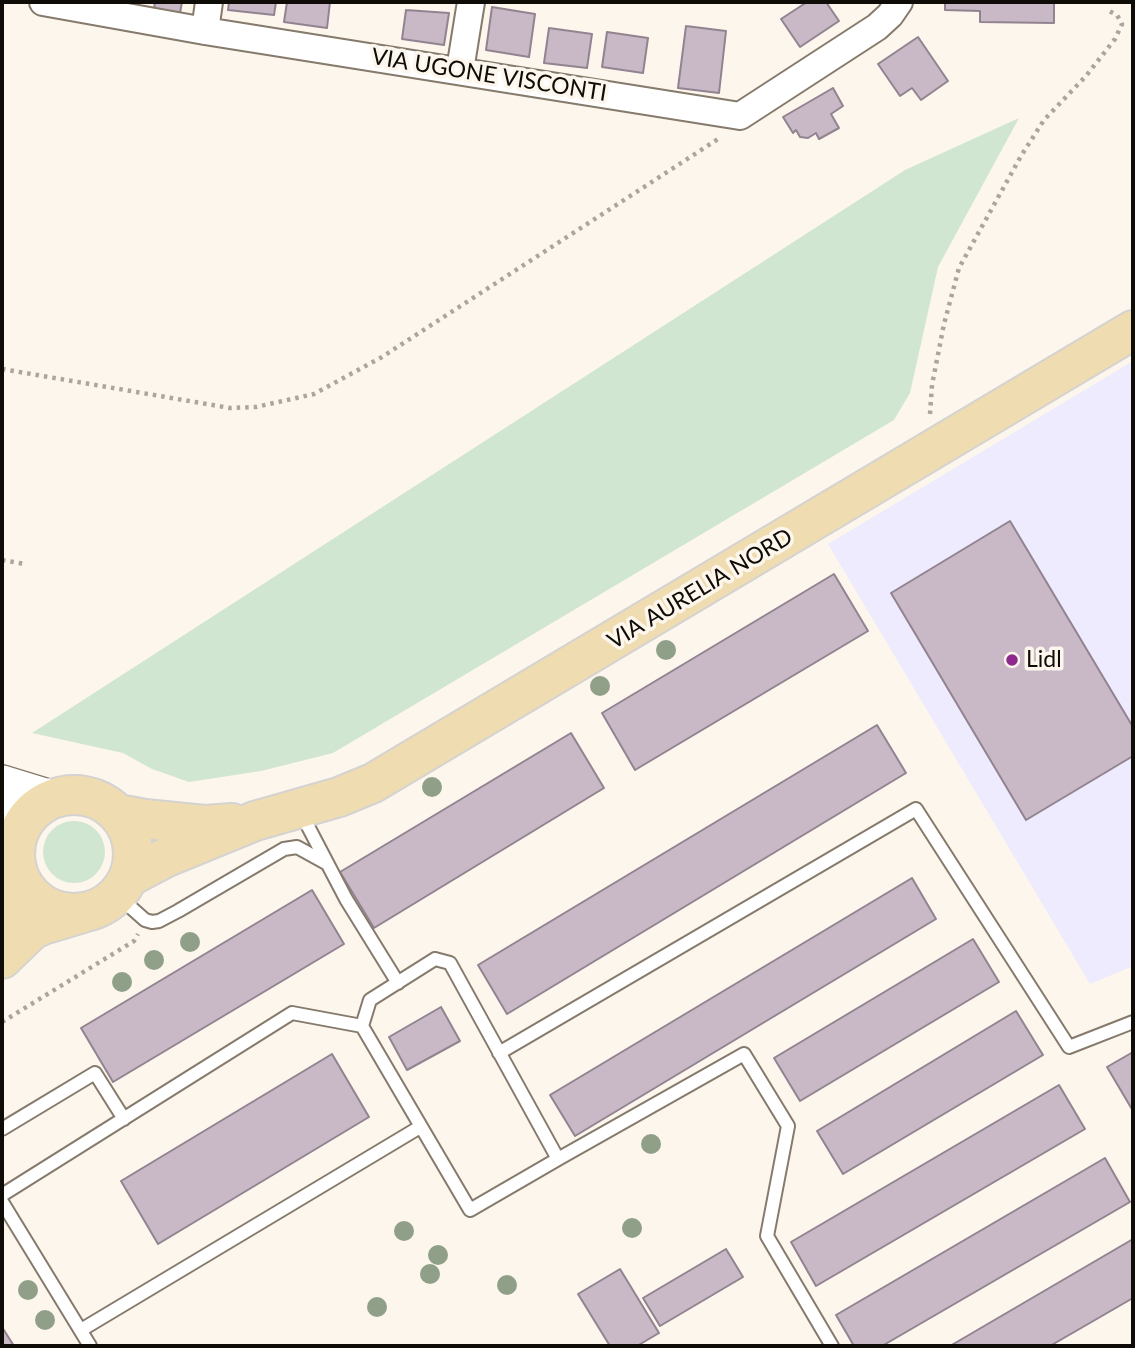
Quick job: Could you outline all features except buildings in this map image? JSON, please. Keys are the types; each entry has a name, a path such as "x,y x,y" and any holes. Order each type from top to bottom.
{"main road":[{"name":"VIA AURELIA NORD","path":"127,882 167,856 255,821 339,797 396,770 1133,330"},
{"path":"2,784 51,799"},
{"path":"2,915 9,900 12,839 36,808 51,799 75,794 109,806 118,814 132,844 132,866 127,882 108,903 32,930 2,959"},
{"name":"VIA AURELIA NORD","path":"118,814 205,825 255,821"},
{"path":"12,839 25,886 34,898 57,912 84,913"}],"street":[{"name":"VIA UGONE VISCONTI","path":"43,2 205,31 740,116"},
{"path":"205,31 209,2"},
{"path":"460,70 471,2"},
{"path":"740,116 877,27 899,2"}],"lane":[{"path":"499,1053 916,809 1069,1048 1133,1022"},
{"path":"299,810 326,863 398,983"},
{"path":"127,882 124,898 127,904 145,920 152,922 178,911 284,849 297,847 326,863"},
{"path":"558,1159 450,963 435,959 370,1000 362,1026 470,1210 744,1054 788,1126 767,1236 832,1346"},
{"path":"2,1195 292,1013 362,1026"},
{"path":"2,1129 95,1073 124,1119"},
{"path":"81,1331 420,1127"},
{"path":"2,1202 90,1346"}],"path":[{"path":"927,453 932,385 958,268 1044,120 1086,76 1115,38 1122,24 1116,15 1107,9"},
{"path":"2,369 230,408 256,407 314,394 382,357 626,200 725,134 740,116"},
{"path":"2,560 24,564"}],"shaded area":[{"path":"1133,361 1133,966 1090,984 828,544"}],"green space":[{"path":"1019,118 938,267 910,393 894,420 333,753 261,771 189,782 152,769 123,753 32,733 905,170"},
{"path":"74,821 96,830 105,852 96,874 74,883 52,874 43,852 52,830"}],"place":[{"name":"Lidl","path":"1012,660"}]}
